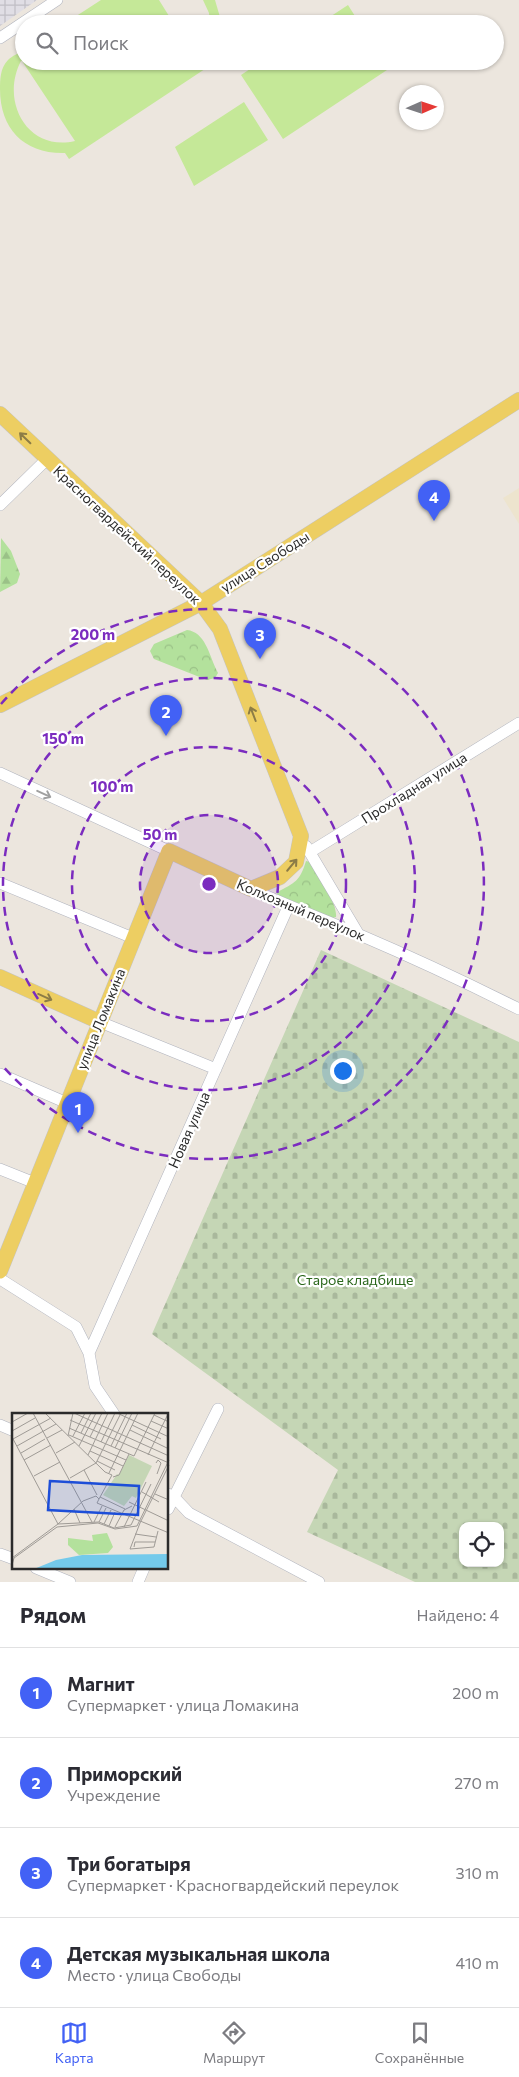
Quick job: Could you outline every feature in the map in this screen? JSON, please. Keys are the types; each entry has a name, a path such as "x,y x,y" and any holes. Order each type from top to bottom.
{"main road":[{"name":"улица Свободы","path":"0,705 201,603 519,400"},
{"name":"Красногвардейский переулок","path":"0,414 201,603 220,629 301,836"},
{"path":"251,889 280,877 296,862 301,836"},
{"name":"Колхозный переулок","path":"168,851 251,889"},
{"name":"улица Ломакина","path":"0,1271 168,851"},
{"path":"0,977 100,1022"}],"street":[{"path":"34,15 57,0"},
{"path":"0,38 15,28"},
{"path":"0,505 47,459"},
{"name":"Прохладная улица","path":"310,852 519,723"},
{"name":"Колхозный переулок","path":"0,773 168,851"},
{"name":"Красногвардейский переулок","path":"301,836 359,934"},
{"path":"0,883 133,938"},
{"name":"Колхозный переулок","path":"251,889 288,907 359,934 519,1009"},
{"name":"Новая улица","path":"89,1353 288,907"},
{"path":"100,1022 216,1069"},
{"path":"0,1074 67,1103"},
{"path":"0,1169 35,1183"},
{"path":"0,1279 76,1327 89,1353 95,1386 113,1413"},
{"path":"218,1409 169,1493 189,1513 319,1582"},
{"path":"0,1425 12,1430"},
{"path":"0,1554 12,1558"},
{"path":"41,1570 70,1582"},
{"path":"138,1582 143,1570"}],"shaded area":[{"path":"0,0 37,0 15,15 0,26"},
{"path":"519,488 519,524 503,498"}],"green space":[{"path":"101,0 159,0 168,15 78,15"},
{"path":"203,0 215,0 219,15 209,15"},
{"path":"348,5 354,15 333,15"},
{"path":"14,56 15,70 17,70 14,92 16,107 22,120 31,131 43,139 58,142 75,141 28,70 203,70 69,159 65,153 50,152 26,144 17,136 4,116 1,103 0,78 5,63"},
{"path":"248,70 387,70 283,139 241,75"},
{"path":"244,102 268,140 194,186 175,147"},
{"path":"1,538 11,551 20,574 17,583 0,592"},
{"path":"187,630 198,635 206,645 218,673 215,678 207,680 154,659 150,651 154,644"},
{"path":"306,861 310,862 326,889 334,905 336,917 329,919 277,895 277,892 296,881"},
{"name":"Старое кладбище","path":"321,950 519,1042 519,1582 415,1582 307,1532 338,1470 152,1334"}],"place":[{"name":"Детская музыкальная школа","path":"434,521"},
{"name":"Три богатыря","path":"260,659"},
{"name":"Приморский","path":"166,736"},
{"name":"Магнит","path":"78,1133"}]}
